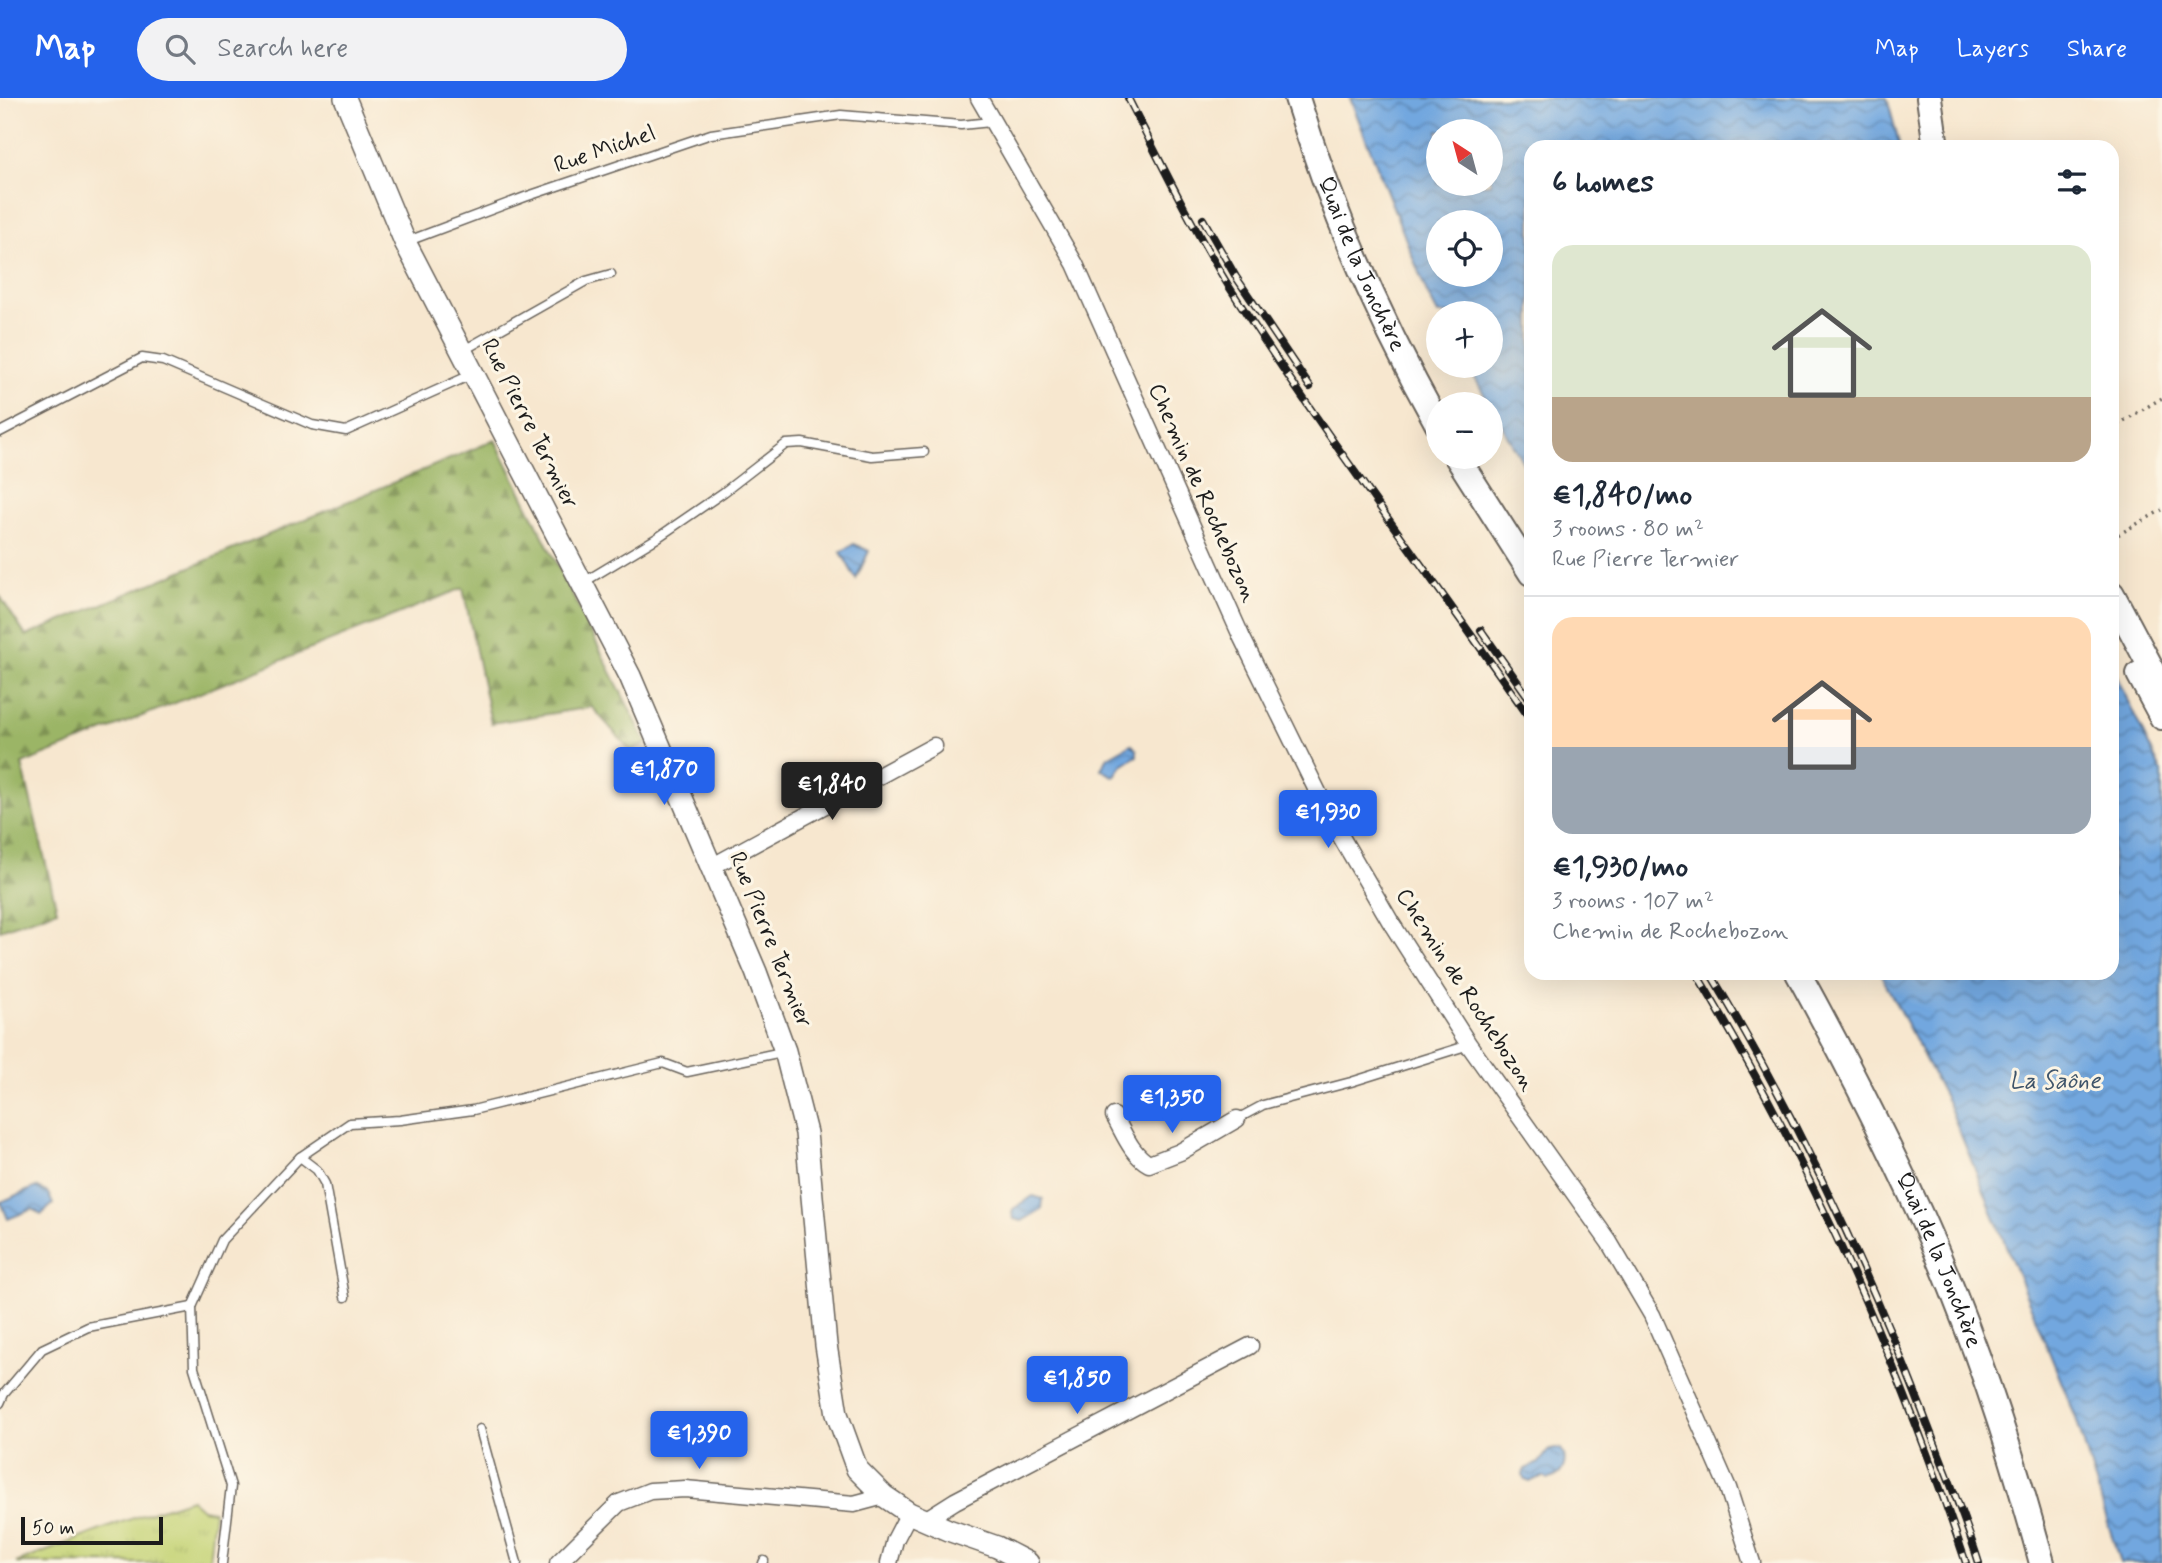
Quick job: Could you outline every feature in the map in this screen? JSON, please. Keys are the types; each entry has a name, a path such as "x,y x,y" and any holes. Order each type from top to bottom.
{"main road":[{"name":"Quai de la Jonchère","path":"1297,98 1321,171 1369,290 1426,403"},
{"path":"1929,98 1935,140"},
{"path":"1941,98 1947,140"},
{"path":"1465,469 1524,562"},
{"path":"2119,607 2162,688"},
{"path":"2119,637 2162,717"},
{"name":"Quai de la Jonchère","path":"1802,980 1861,1088 1922,1218 1976,1352 2022,1488 2042,1563"}],"street":[{"name":"Rue Pierre Termier","path":"345,98 405,242 630,676 756,972 785,1051 806,1132 826,1345 837,1414 857,1469 884,1496 917,1517 1016,1561"},
{"name":"Chemin de Rochebozon","path":"979,98 1075,264 1242,638 1333,823 1469,1045 1609,1241 1652,1315 1728,1489 1752,1563"},
{"path":"713,866 934,746"},
{"path":"1114,1116 1140,1159 1149,1164 1180,1152 1237,1119"},
{"path":"889,1563 895,1539 917,1517 955,1501 1250,1346"},
{"path":"558,1563 619,1503 650,1491 685,1489 854,1504 884,1496"}],"lane":[{"name":"Rue Michel","path":"405,242 526,197 711,134 841,115 961,125 991,122"},
{"path":"462,352 586,281 611,274"},
{"path":"0,432 142,358 163,361 312,425 346,431 473,374"},
{"path":"582,583 657,538 724,492 786,444 802,443 872,456 924,452"},
{"path":"1237,1119 1263,1105 1351,1082 1469,1045"},
{"path":"222,1563 231,1486 194,1368 192,1307 222,1240 300,1157 350,1122 400,1120 473,1110 663,1063 687,1072 785,1051"},
{"path":"300,1157 317,1170 325,1184 345,1297"},
{"path":"0,1403 4,1394 42,1349 88,1327 192,1307"},
{"path":"480,1429 517,1563"}],"path":[{"path":"2119,424 2162,398"},
{"path":"2119,534 2162,510"}],"green space":[{"path":"495,440 647,744 631,751 592,707 491,723 463,588 22,764 57,910 0,930 0,596 26,636"},
{"path":"191,1499 202,1509 214,1511 209,1563 16,1563 119,1523"}],"water":[{"path":"1350,98 1887,98 1898,140 1524,140 1524,465 1503,428 1503,392 1483,392 1475,378 1503,378 1503,301 1431,301"},
{"path":"854,544 869,551 856,579 841,552"},
{"name":"La Saône","path":"2119,682 2162,773 2162,1563 2120,1563 2076,1418 1948,1103 1884,980 2119,980"},
{"path":"1131,744 1137,750 1137,756 1123,764 1114,777 1101,769 1108,757"},
{"path":"36,1187 48,1193 53,1204 41,1215 33,1209 8,1219 1,1202"},
{"path":"1033,1196 1043,1199 1042,1209 1022,1221 1014,1219 1013,1209"},
{"path":"1561,1449 1564,1457 1560,1473 1549,1479 1541,1477 1530,1482 1525,1480 1525,1469 1539,1463 1548,1451"}],"railway":[{"path":"1128,98 1214,262 1264,341 1524,710"},
{"path":"1203,219 1236,277 1310,387"},
{"path":"1481,630 1524,691"},
{"path":"1700,980 1776,1114 1847,1260 1910,1410 1966,1563"},
{"path":"1714,980 1799,1133 1852,1244 1923,1413 1979,1563"}]}
